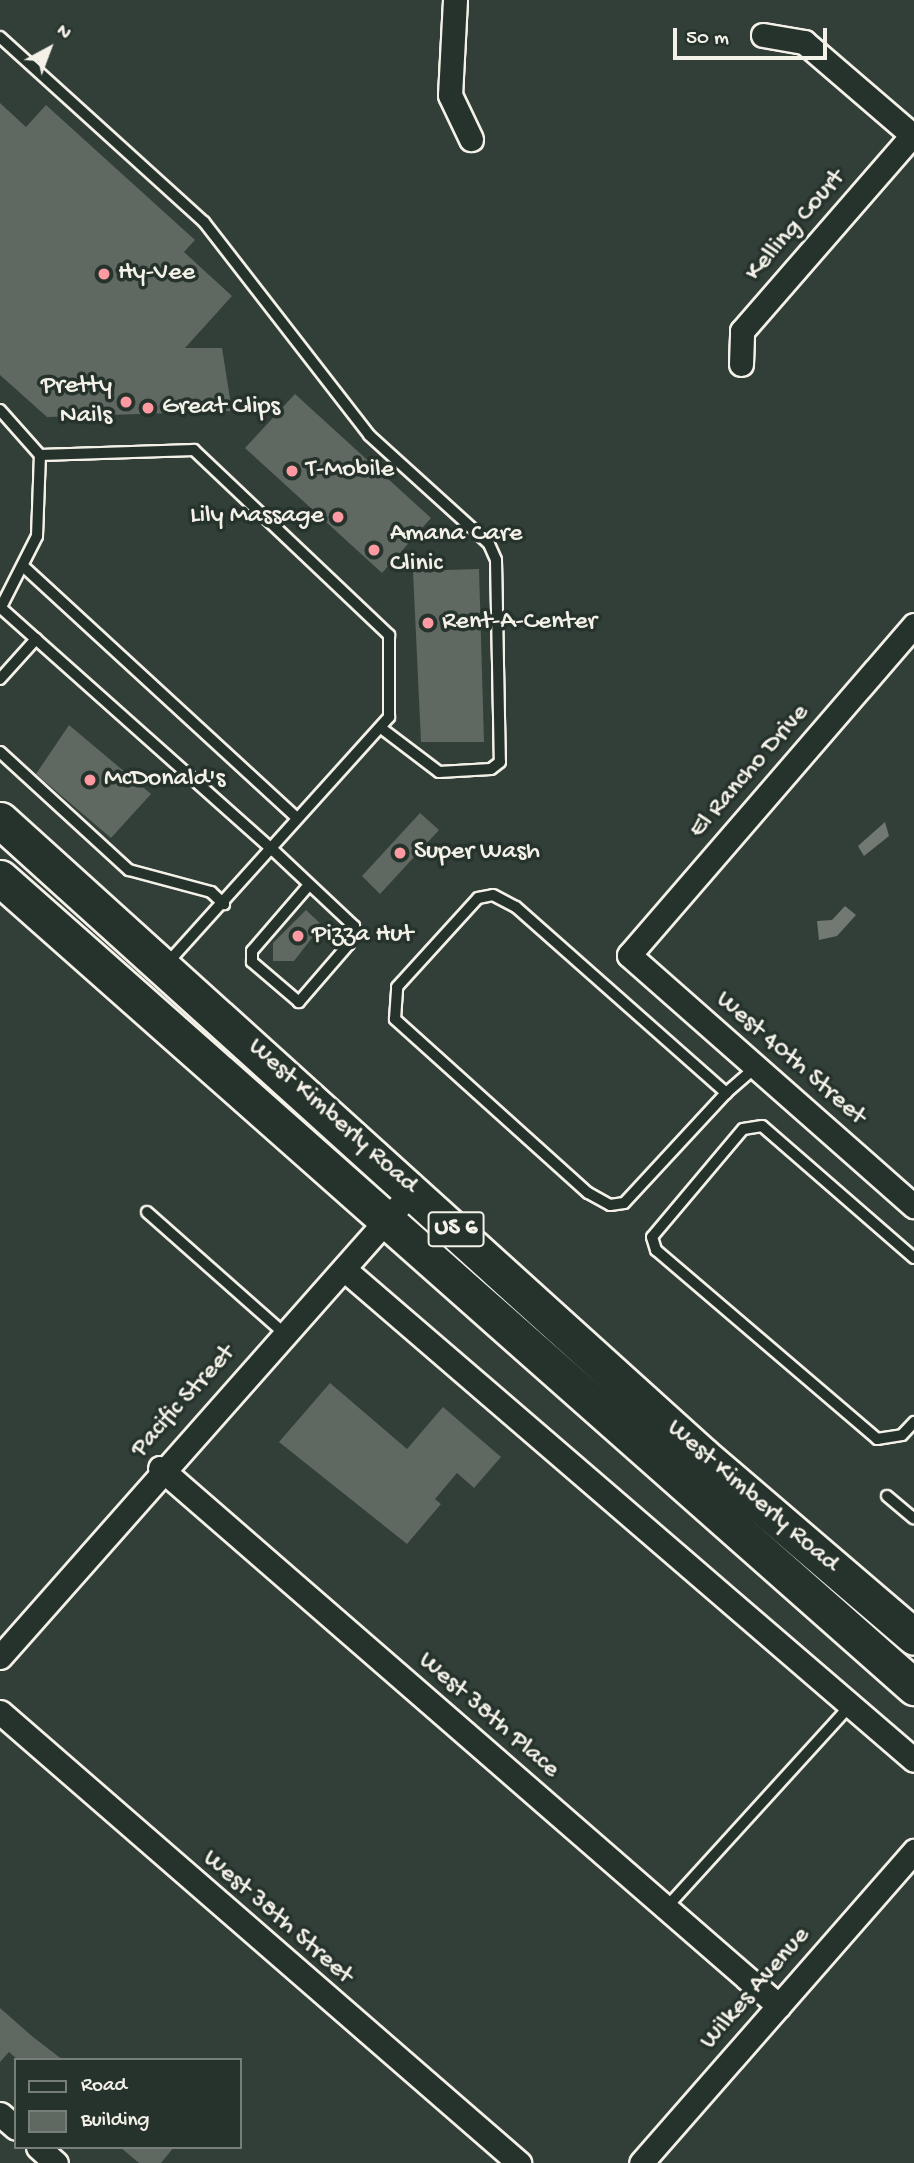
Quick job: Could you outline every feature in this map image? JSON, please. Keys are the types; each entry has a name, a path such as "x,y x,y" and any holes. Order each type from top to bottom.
{"main road":[{"name":"West Kimberly Road","path":"0,820 413,1189 702,1455 914,1637"},
{"name":"West Kimberly Road","path":"0,878 385,1222 914,1688"}],"street":[{"path":"455,0 450,95 471,139"},
{"path":"763,35 804,42 913,134"},
{"name":"Kelling Court","path":"741,364 742,331 913,134"},
{"name":"El Rancho Drive","path":"629,955 914,625"},
{"name":"West 40th Street","path":"629,955 914,1206"},
{"name":"Pacific Street","path":"0,1657 160,1468 344,1269 413,1189"},
{"path":"344,1269 914,1760"},
{"name":"West 38th Place","path":"160,1468 779,2006"},
{"name":"West 38th Street","path":"0,1712 519,2163"},
{"name":"Wilkes Avenue","path":"640,2163 914,1851"},
{"path":"0,2114 14,2126"},
{"path":"40,2149 56,2163"}],"lane":[{"path":"0,37 204,222 369,435 489,544 496,560 500,762 491,769 439,772 381,728"},
{"path":"0,410 40,455 41,512 24,567 1,609 274,851 354,926 349,944 299,1002 252,962 252,951 309,885"},
{"path":"40,455 194,450 384,626 394,699 381,728 295,816 274,851 164,967"},
{"path":"24,567 295,816"},
{"path":"0,679 36,639"},
{"path":"0,752 129,870 211,892 224,904"},
{"path":"726,1093 503,898 478,898 397,987 392,1001 396,1018 409,1032 610,1205 633,1197 726,1093 756,1067"},
{"path":"914,1258 762,1126 743,1129 652,1237 656,1251 877,1439 902,1435 914,1422"},
{"path":"147,1212 285,1334"},
{"path":"887,1496 914,1519"},
{"path":"666,1908 850,1705"}],"shaded area":[{"path":"885,822 889,836 864,856 858,846"},
{"path":"845,906 856,915 837,936 819,940 817,921 832,920"}],"building":[{"name":"Hy-Vee","path":"0,103 26,127 46,105 195,240 184,252 232,296 185,348 222,348 232,411 47,417 0,375"},
{"path":"295,394 431,518 382,573 245,448"},
{"path":"479,569 484,742 421,742 413,571"},
{"name":"McDonald's","path":"69,725 151,794 111,838 36,774"},
{"name":"Super Wash","path":"420,813 439,830 380,894 362,876"},
{"name":"Pizza Hut","path":"306,910 322,925 294,961 273,961 273,943"},
{"path":"330,1383 407,1449 443,1407 501,1457 474,1488 457,1473 435,1499 441,1504 407,1544 279,1442"},
{"path":"0,2008 60,2058 16,2058 9,2052 0,2062"},
{"path":"122,2149 172,2149 161,2163 139,2163"}],"place":[{"name":"Hy-Vee","path":"104,274"},
{"name":"Pretty Nails","path":"126,402"},
{"name":"Great Clips","path":"148,408"},
{"name":"T-Mobile","path":"292,471"},
{"name":"Lily Massage","path":"338,517"},
{"name":"Amana Care Clinic","path":"374,550"},
{"name":"Rent-A-Center","path":"428,623"},
{"name":"McDonald's","path":"90,780"},
{"name":"Super Wash","path":"400,853"},
{"name":"Pizza Hut","path":"298,936"}]}
